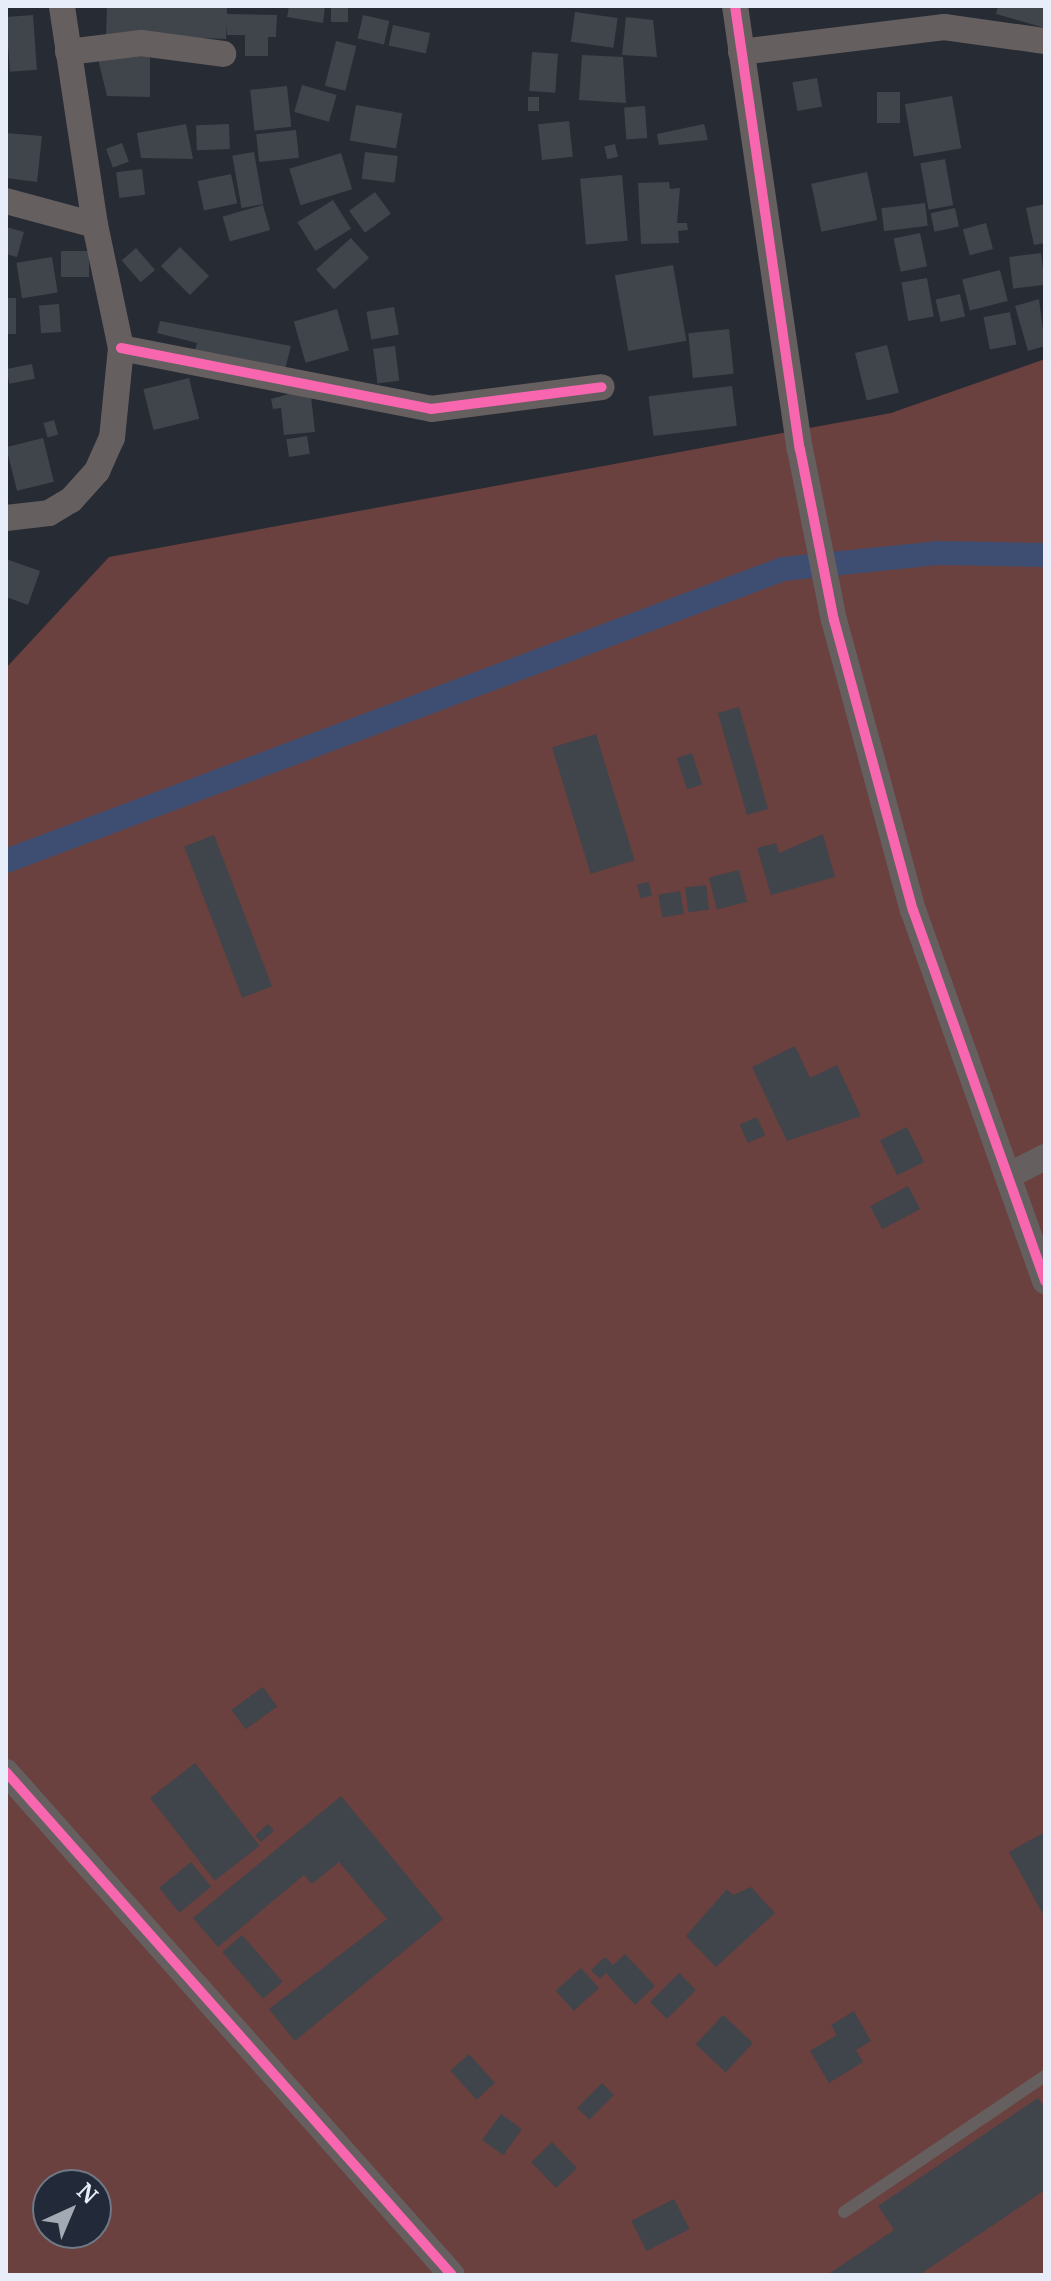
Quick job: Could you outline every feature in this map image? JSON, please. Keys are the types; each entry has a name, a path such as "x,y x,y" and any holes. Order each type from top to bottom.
{"street":[{"path":"6,518 49,513 97,471 112,438 121,348 95,225 62,6"},
{"path":"735,6 800,449 834,620 913,910 1045,1281"},
{"path":"741,52 944,27 1045,41"},
{"path":"68,52 141,43 223,54"},
{"path":"6,201 95,225"},
{"path":"121,348 431,409 602,387"},
{"path":"1008,1176 1045,1157"},
{"path":"6,1772 452,2275"}],"lane":[{"path":"844,2212 1045,2076"}],"shaded area":[{"path":"1045,359 1045,2275 6,2275 6,668 109,557 891,413"}],"building":[{"path":"107,6 227,6 227,14 277,15 276,37 268,37 268,56 245,56 245,35 227,35 227,23 226,39 106,34"},
{"path":"289,6 325,6 323,23 287,17"},
{"path":"331,6 348,6 348,22 331,22"},
{"path":"998,6 1045,6 1045,28 996,14"},
{"path":"575,12 618,18 613,48 571,42"},
{"path":"33,15 37,70 10,72 6,17"},
{"path":"363,15 389,21 384,44 358,38"},
{"path":"626,17 653,20 657,57 622,55"},
{"path":"393,25 430,33 426,53 389,46"},
{"path":"336,41 356,46 345,91 325,86"},
{"path":"532,52 558,54 555,93 529,91"},
{"path":"150,53 150,97 107,96 97,55"},
{"path":"582,55 623,57 626,103 579,100"},
{"path":"817,78 822,107 797,111 792,82"},
{"path":"302,85 337,95 329,122 294,112"},
{"path":"287,86 291,127 254,131 250,90"},
{"path":"877,92 900,92 900,123 877,123"},
{"path":"952,96 961,148 914,157 905,104"},
{"path":"528,97 539,97 539,111 528,111"},
{"path":"356,105 402,113 396,149 350,140"},
{"path":"645,106 647,138 626,139 624,107"},
{"path":"569,121 573,157 542,160 538,124"},
{"path":"186,124 193,159 141,158 137,133"},
{"path":"229,124 230,149 197,150 196,125"},
{"path":"704,124 708,140 659,145 657,134"},
{"path":"296,130 299,158 259,162 256,134"},
{"path":"6,133 42,136 37,182 6,178"},
{"path":"122,143 129,162 113,168 106,149"},
{"path":"615,144 618,157 607,159 604,146"},
{"path":"254,152 263,204 242,208 232,156"},
{"path":"365,152 398,156 394,183 362,179"},
{"path":"341,153 352,189 300,205 289,169"},
{"path":"945,159 953,205 929,210 920,163"},
{"path":"142,169 145,195 119,198 116,172"},
{"path":"867,172 877,220 821,232 811,184"},
{"path":"231,174 237,203 204,210 198,181"},
{"path":"622,175 628,241 586,244 580,179"},
{"path":"669,182 670,189 680,188 677,223 687,223 688,230 678,231 679,243 641,244 638,183"},
{"path":"375,192 391,214 365,233 349,211"},
{"path":"333,200 351,229 315,251 297,222"},
{"path":"925,203 928,226 884,231 881,208"},
{"path":"1045,204 1045,243 1034,245 1026,208"},
{"path":"263,205 270,230 230,242 223,217"},
{"path":"955,208 959,227 934,232 931,213"},
{"path":"986,223 993,249 970,255 963,229"},
{"path":"6,227 24,232 17,257 6,254"},
{"path":"920,233 927,266 901,272 894,239"},
{"path":"351,238 369,258 334,290 316,269"},
{"path":"180,247 209,276 190,295 161,266"},
{"path":"136,248 155,270 141,282 122,260"},
{"path":"61,251 89,251 89,277 61,277"},
{"path":"1041,253 1045,285 1013,289 1009,257"},
{"path":"52,257 58,293 22,298 16,263"},
{"path":"673,265 686,341 628,351 615,275"},
{"path":"1000,270 1008,301 970,310 962,279"},
{"path":"927,278 934,316 908,321 901,283"},
{"path":"960,294 965,316 941,322 936,300"},
{"path":"6,298 16,298 16,334 6,334"},
{"path":"1039,299 1045,346 1028,351 1015,306"},
{"path":"59,304 61,332 41,333 39,305"},
{"path":"394,307 399,335 371,339 366,312"},
{"path":"337,309 349,350 306,363 294,321"},
{"path":"1010,312 1016,344 990,350 983,317"},
{"path":"160,321 291,346 283,377 194,354 197,343 157,333"},
{"path":"729,329 734,374 693,378 688,333"},
{"path":"887,345 899,393 867,401 855,353"},
{"path":"395,346 399,381 377,383 373,349"},
{"path":"32,364 35,379 9,384 6,369"},
{"path":"189,378 199,419 154,430 143,389"},
{"path":"732,386 737,426 654,436 649,396"},
{"path":"310,388 315,432 284,435 281,408 273,409 271,399"},
{"path":"54,420 58,434 48,437 43,423"},
{"path":"307,436 310,454 289,457 286,439"},
{"path":"43,438 54,482 17,491 6,447"},
{"path":"6,559 40,571 28,605 6,597"},
{"path":"739,707 768,809 747,815 718,713"},
{"path":"596,734 635,860 591,874 552,747"},
{"path":"692,753 702,784 687,789 677,758"},
{"path":"823,834 835,877 771,895 757,848 776,843 779,853"},
{"path":"214,835 272,986 242,998 184,846"},
{"path":"739,870 747,902 717,910 709,877"},
{"path":"649,882 652,896 640,898 637,884"},
{"path":"706,885 709,910 688,912 685,888"},
{"path":"680,891 684,914 662,917 658,895"},
{"path":"795,1046 810,1078 837,1065 861,1116 787,1141 752,1067"},
{"path":"757,1117 765,1135 748,1143 740,1125"},
{"path":"907,1127 924,1162 897,1175 880,1140"},
{"path":"908,1186 920,1209 882,1229 870,1206"},
{"path":"263,1687 277,1706 246,1729 231,1710"},
{"path":"195,1763 260,1846 215,1881 150,1798"},
{"path":"341,1796 443,1919 295,2041 269,2009 387,1919 339,1862 312,1884 304,1875 218,1947 193,1918"},
{"path":"268,1824 274,1831 261,1842 255,1835"},
{"path":"1045,1832 1045,1918 1009,1852"},
{"path":"191,1862 211,1887 179,1913 159,1888"},
{"path":"751,1887 775,1913 716,1967 686,1936 727,1889 733,1895"},
{"path":"242,1935 283,1982 263,1999 222,1952"},
{"path":"625,1954 655,1986 635,2005 606,1973 600,1979 591,1970 605,1957 613,1965"},
{"path":"581,1968 599,1988 574,2011 556,1991"},
{"path":"679,1973 696,1990 667,2019 650,2002"},
{"path":"854,2011 871,2041 856,2050 863,2062 829,2083 810,2051 837,2035 831,2025"},
{"path":"723,2015 753,2043 726,2072 696,2044"},
{"path":"469,2054 495,2083 477,2100 450,2071"},
{"path":"602,2083 614,2095 589,2120 577,2108"},
{"path":"1038,2098 1045,2108 1045,2190 919,2275 827,2275 894,2230 878,2206"},
{"path":"501,2114 522,2129 503,2155 482,2140"},
{"path":"552,2142 577,2168 556,2188 531,2162"},
{"path":"674,2199 689,2229 647,2251 631,2221"}],"waterway":[{"path":"6,861 783,569 937,553 1045,555"}],"cycle path":[{"path":"735,6 800,449 834,620 913,910 1045,1281"},
{"path":"121,348 431,409 602,387"},
{"path":"6,1772 452,2275"}]}
